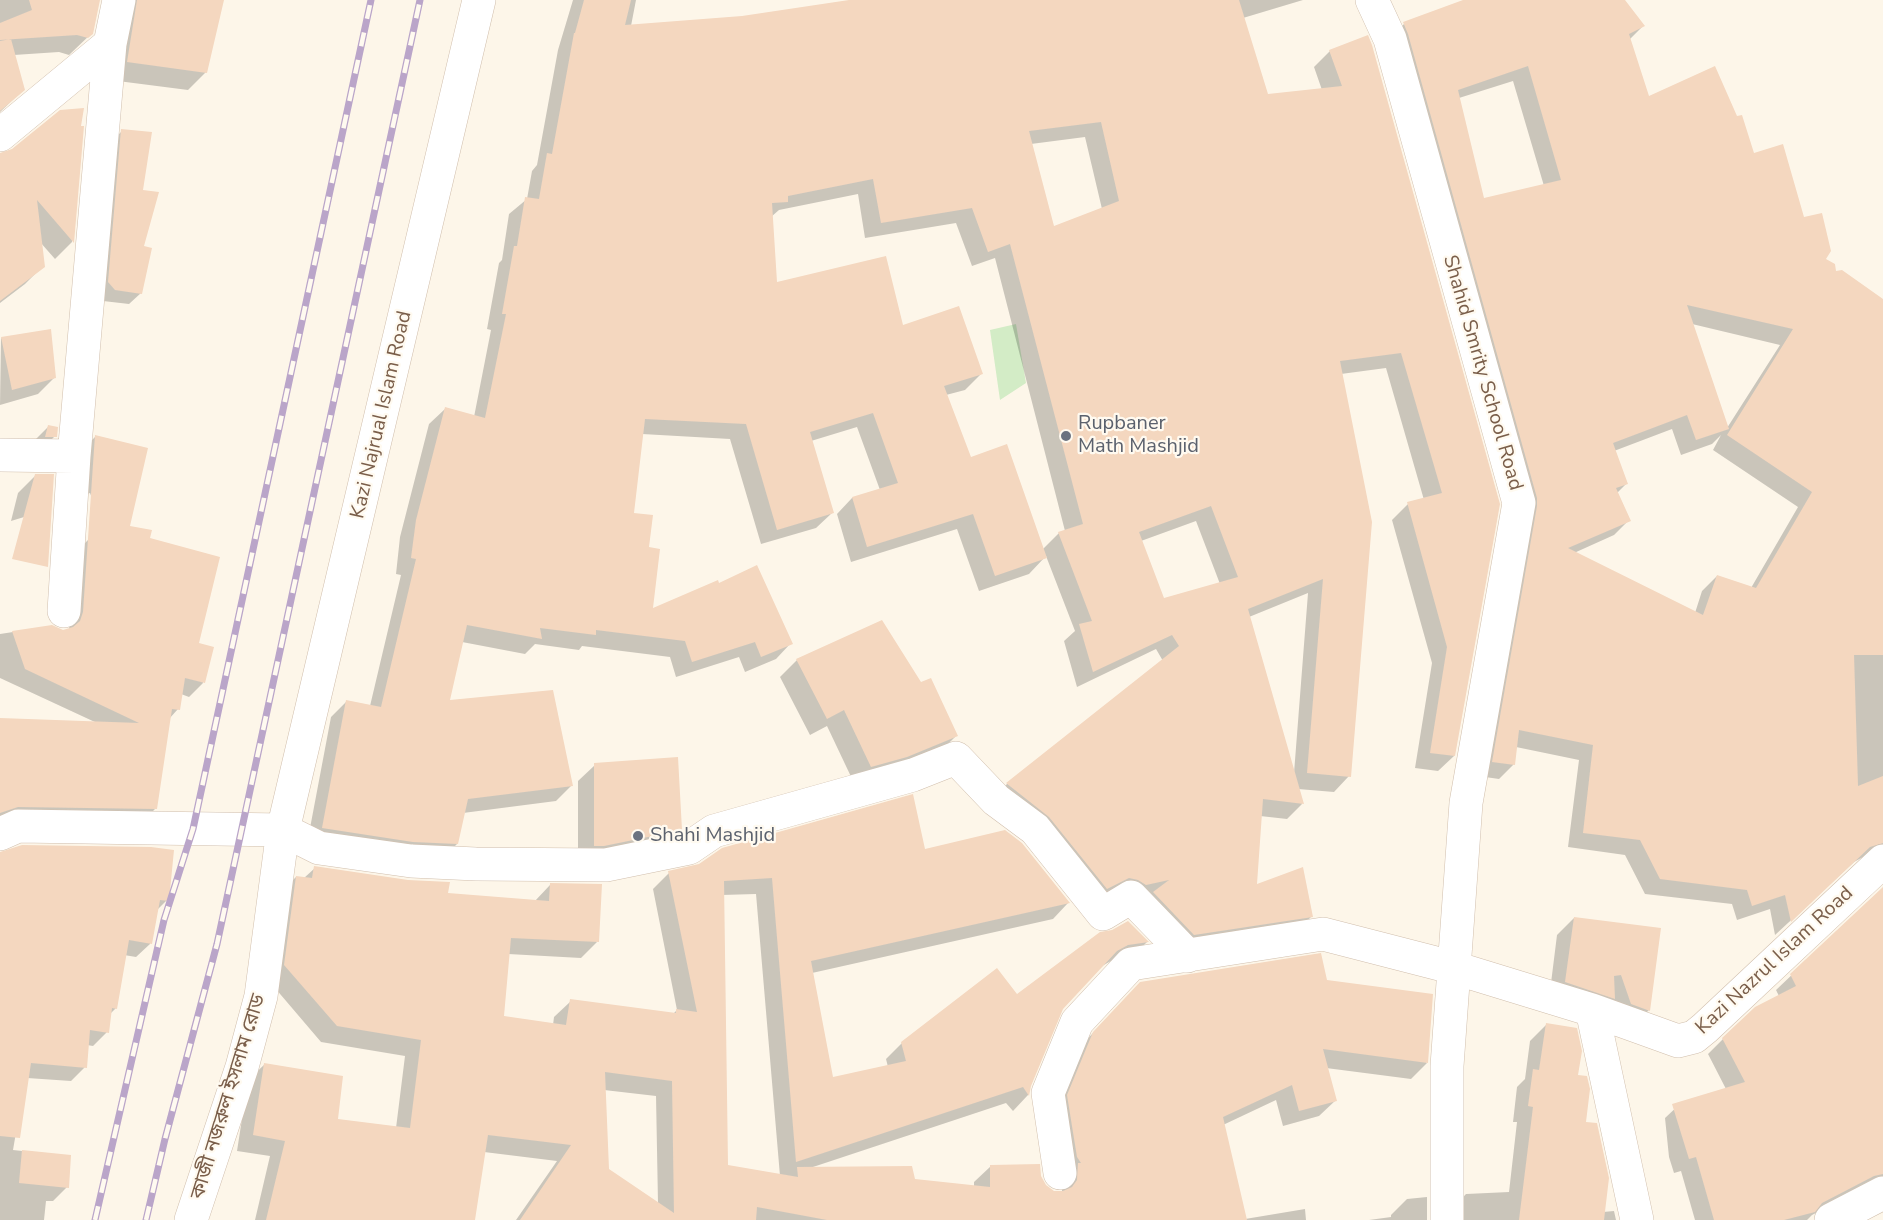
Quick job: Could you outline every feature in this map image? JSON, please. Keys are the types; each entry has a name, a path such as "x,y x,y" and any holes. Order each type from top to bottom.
{"street":[{"path":"64,611 74,456 110,44 119,0"},
{"name":"Kazi Najrual Islam Road","path":"283,830 470,46 479,0"},
{"name":"Shahid Smrity School Road","path":"1372,0 1390,39 1518,503 1466,803 1447,1066 1447,1220"},
{"path":"0,135 110,44"},
{"path":"0,455 74,456"},
{"path":"0,834 18,826 283,830 319,848 411,861 606,865 689,848 714,831 914,775 956,758 996,800 1035,829 1103,914 1131,897 1188,956"},
{"name":"কাজী নজরুল ইসলাম রোড","path":"190,1220 242,1067 261,996 283,830"},
{"name":"Kazi Nazrul Islam Road","path":"1060,1173 1048,1094 1077,1022 1131,964 1323,934 1455,968 1592,1010 1678,1041 1694,1037 1883,861"},
{"path":"1592,1010 1637,1220"},
{"path":"1832,1220 1883,1193"}],"green space":[{"path":"1016,324 1026,383 1000,400 990,330"}],"building":[{"path":"29,0 100,0 93,34 88,38 77,35 0,40 0,23 32,10"},
{"path":"137,0 224,0 207,73 127,62"},
{"path":"584,0 631,0 625,25 742,16 849,0 1239,0 1268,94 1342,86 1329,50 1368,35 1500,504 1455,756 1430,753 1447,647 1407,502 1442,493 1401,353 1340,361 1372,522 1351,777 1307,773 1323,579 1248,609 1304,804 1263,799 1257,884 1303,867 1313,917 1194,935 1153,892 1169,880 1146,885 1129,878 1107,889 1049,817 1006,783 1179,646 1172,635 1093,672 1079,624 1092,621 1058,532 1083,524 1010,244 988,252 972,208 881,223 873,179 788,196 788,202 772,203 777,282 886,256 903,325 959,306 983,374 944,386 971,457 1007,444 1047,558 995,576 973,514 867,547 852,497 898,483 873,413 810,432 834,513 777,530 746,424 645,419 634,513 653,515 649,547 660,549 653,608 718,580 719,583 757,565 793,644 761,657 755,642 692,662 685,641 596,630 596,635 540,628 542,639 467,625 450,700 553,690 573,786 468,799 458,844 413,842 322,828 346,700 381,707 416,559 411,558 416,520 445,407 485,418 506,314 502,314 525,197 539,199 547,153 552,154 575,33","holes":["1101,122 1119,201 1054,226 1029,131","1211,506 1238,577 1164,598 1139,532"]},
{"path":"1463,0 1625,0 1645,26 1629,34 1649,96 1715,66 1737,116 1742,115 1754,153 1783,144 1804,217 1822,213 1831,251 1826,259 1835,264 1836,271 1842,270 1883,299 1883,655 1854,655 1858,786 1883,776 1883,843 1870,847 1791,922 1785,895 1752,906 1747,890 1660,879 1640,840 1583,833 1593,745 1519,730 1515,765 1492,762 1537,498 1403,22","holes":["1528,66 1561,180 1484,198 1458,90","1687,305 1793,329 1727,435 1812,492 1756,588 1717,575 1703,615 1568,548 1631,521 1616,488 1628,484 1613,443 1687,415 1696,440 1729,429"]},
{"path":"11,39 25,90 0,111 0,41"},
{"path":"84,108 74,243 37,200 45,267 0,301 0,153 12,149 60,110"},
{"path":"121,129 152,132 143,190 159,192 144,246 152,248 142,294 115,290 108,282"},
{"path":"51,329 56,378 12,390 1,337"},
{"path":"48,425 58,427 57,437 45,437"},
{"path":"95,435 148,448 130,526 152,530 150,538 220,557 199,643 214,647 205,683 185,678 180,710 172,709 157,809 18,807 0,813 0,718 139,723 25,669 12,631 52,625 63,630 73,627 80,621 83,612"},
{"path":"35,474 54,474 48,567 12,559"},
{"path":"882,620 921,682 931,678 958,736 907,757 871,767 844,710 827,719 796,659"},
{"path":"678,757 682,830 594,846 594,763"},
{"path":"913,794 925,849 1005,830 1022,843 1070,903 811,961 833,1077 906,1061 901,1042 997,968 1017,994 1100,932 1112,930 1128,921 1149,942 1128,945 1117,951 1063,1009 1029,1096 1023,1087 796,1162 772,878 724,881 728,1165 798,1177 797,1167 912,1166 915,1179 990,1187 990,1165 1040,1164 1041,1176 1046,1185 1054,1191 1063,1191 1072,1187 1077,1180 1078,1163 1081,1163 1077,1157 1067,1095 1093,1032 1140,982 1321,953 1327,980 1433,994 1428,1063 1323,1049 1337,1101 1299,1111 1292,1085 1223,1117 1247,1220 827,1220 757,1207 756,1220 520,1220 571,1145 488,1135 475,1220 266,1220 285,1141 253,1135 264,1063 343,1076 338,1119 410,1128 421,1040 337,1026 284,965 296,876 312,878 314,866 408,880 450,882 448,893 549,901 550,883 602,884 599,942 511,938 504,1016 566,1025 570,999 676,1013 676,1009 697,1012 668,871 699,864 722,848","holes":["605,1072 672,1081 674,1213 609,1169"]},
{"path":"22,845 151,847 174,850 169,901 160,900 152,944 129,940 117,1009 112,1008 109,1033 90,1030 87,1068 31,1063 20,1138 0,1136 0,852"},
{"path":"1883,887 1883,1174 1874,1176 1822,1203 1815,1212 1784,1220 1714,1220 1696,1157 1689,1159 1672,1104 1745,1082 1722,1038 1755,1007 1796,986 1790,974"},
{"path":"1574,917 1661,928 1650,1011 1631,1004 1621,975 1614,976 1615,999 1565,982"},
{"path":"1546,1023 1577,1028 1582,1051 1578,1075 1587,1076 1590,1089 1586,1122 1597,1123 1609,1178 1604,1220 1519,1220 1533,1107 1528,1106 1533,1069 1539,1070"},
{"path":"22,1150 71,1155 69,1188 19,1183"}],"railway":[{"path":"95,1220 164,920 193,829 371,0"},
{"path":"146,1220 217,944 420,0"}],"place":[{"name":"Rupbaner Math Mashjid","path":"1066,436"},
{"name":"Shahi Mashjid","path":"638,836"}]}
